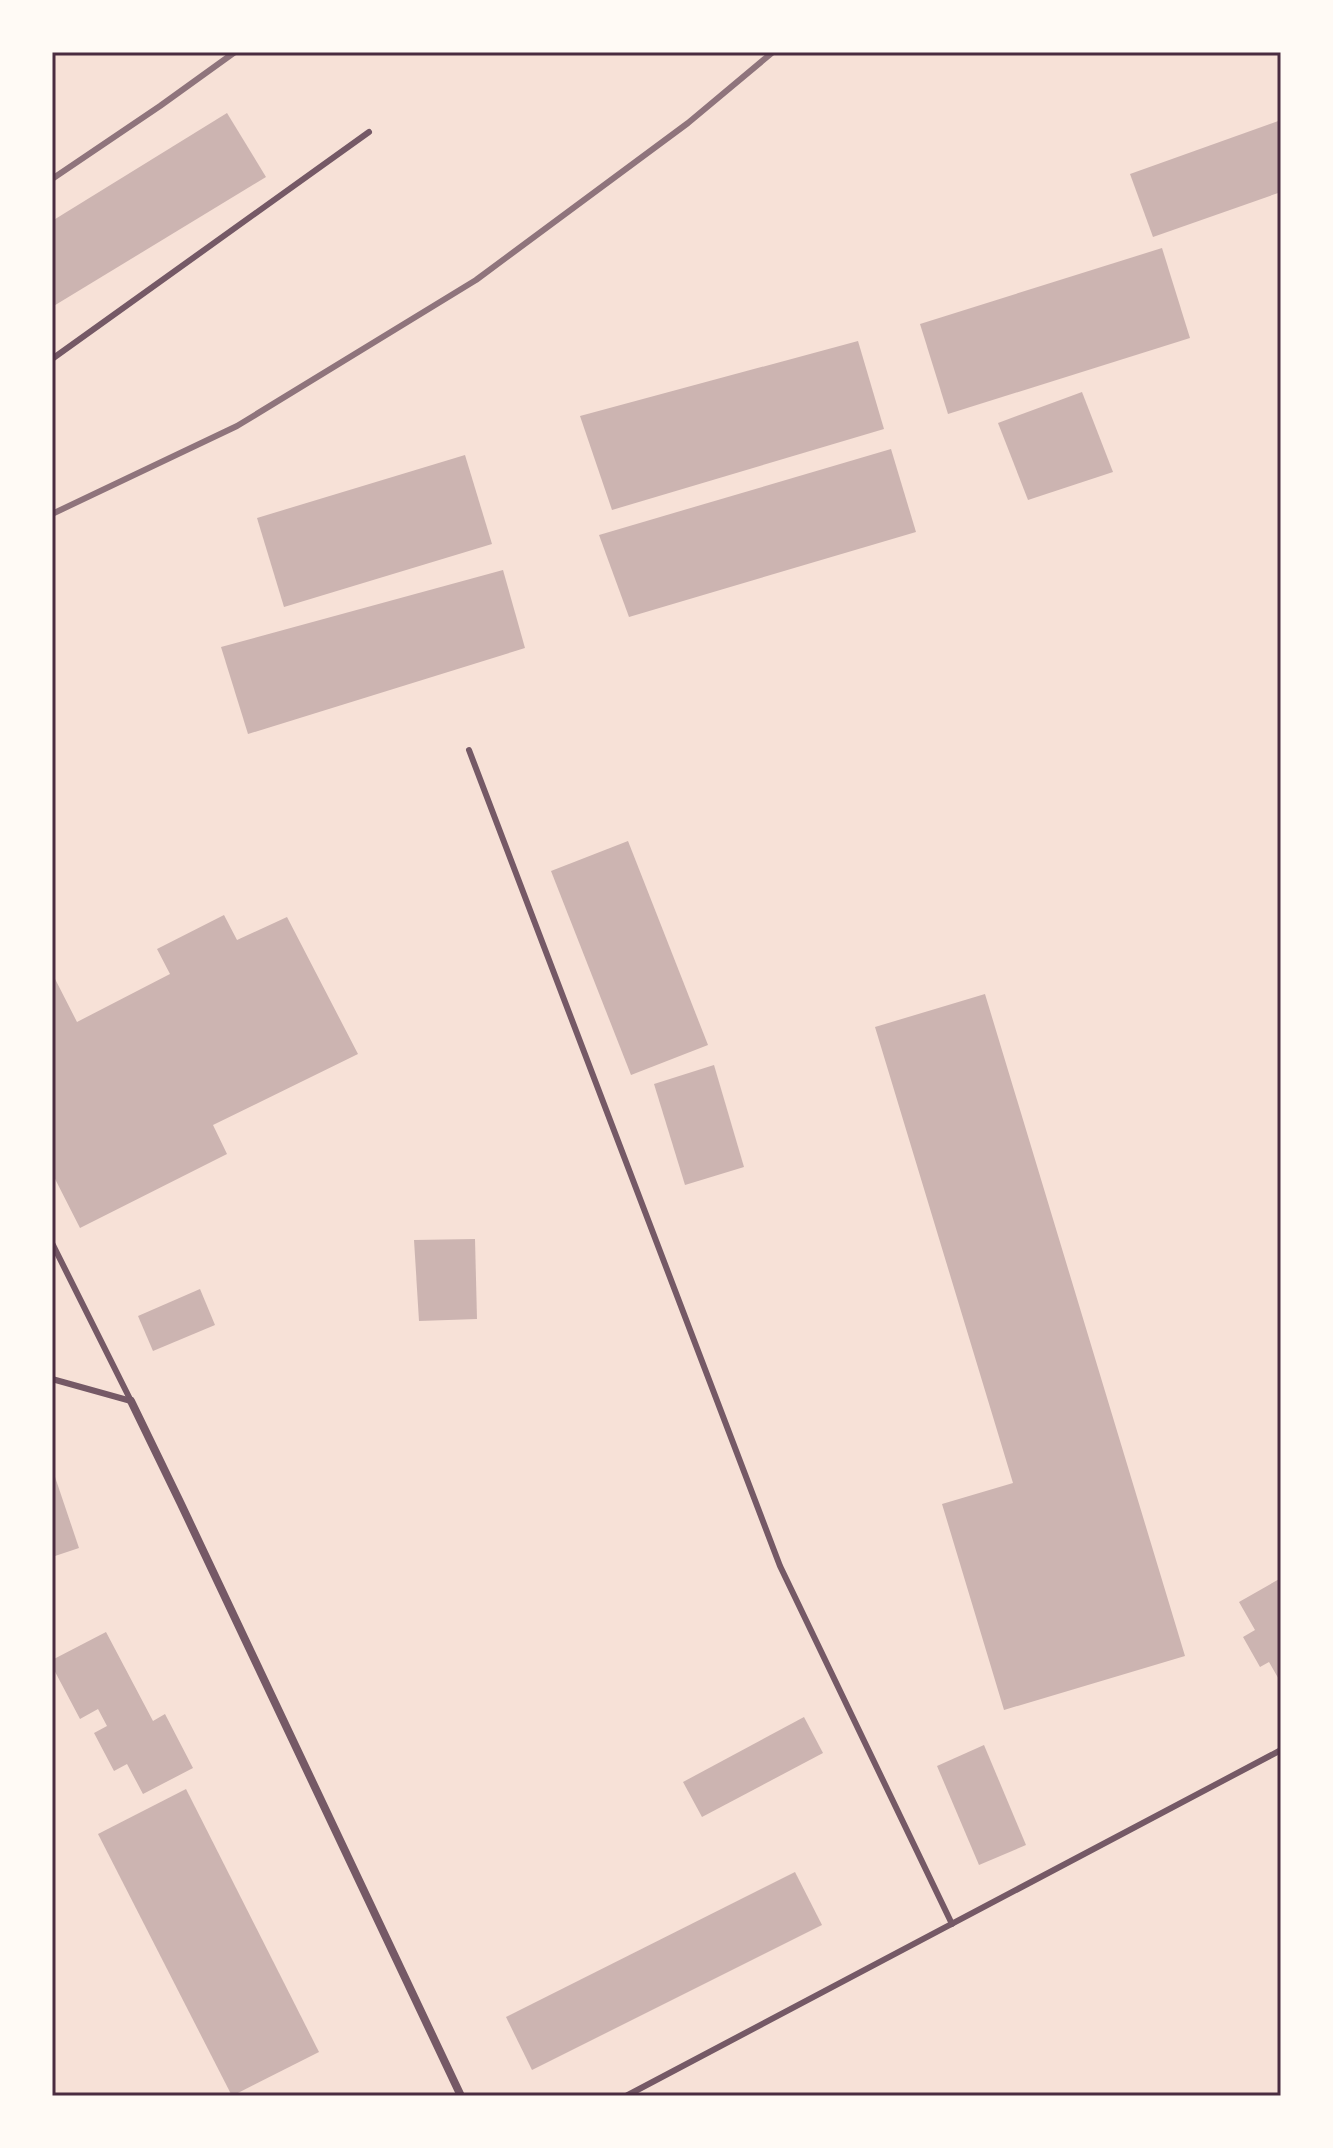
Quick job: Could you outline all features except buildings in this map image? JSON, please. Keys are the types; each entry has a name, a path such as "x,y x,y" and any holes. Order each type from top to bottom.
{"street":[{"path":"131,1401 461,2096"}],"lane":[{"path":"52,359 369,132"},
{"path":"469,750 780,1566 952,1924"},
{"path":"52,1243 131,1401"},
{"path":"52,1379 131,1401"},
{"path":"626,2096 1281,1750"}],"railway":[{"path":"52,179 235,52"},
{"path":"52,514 237,426 476,280 688,123 773,52"}]}
